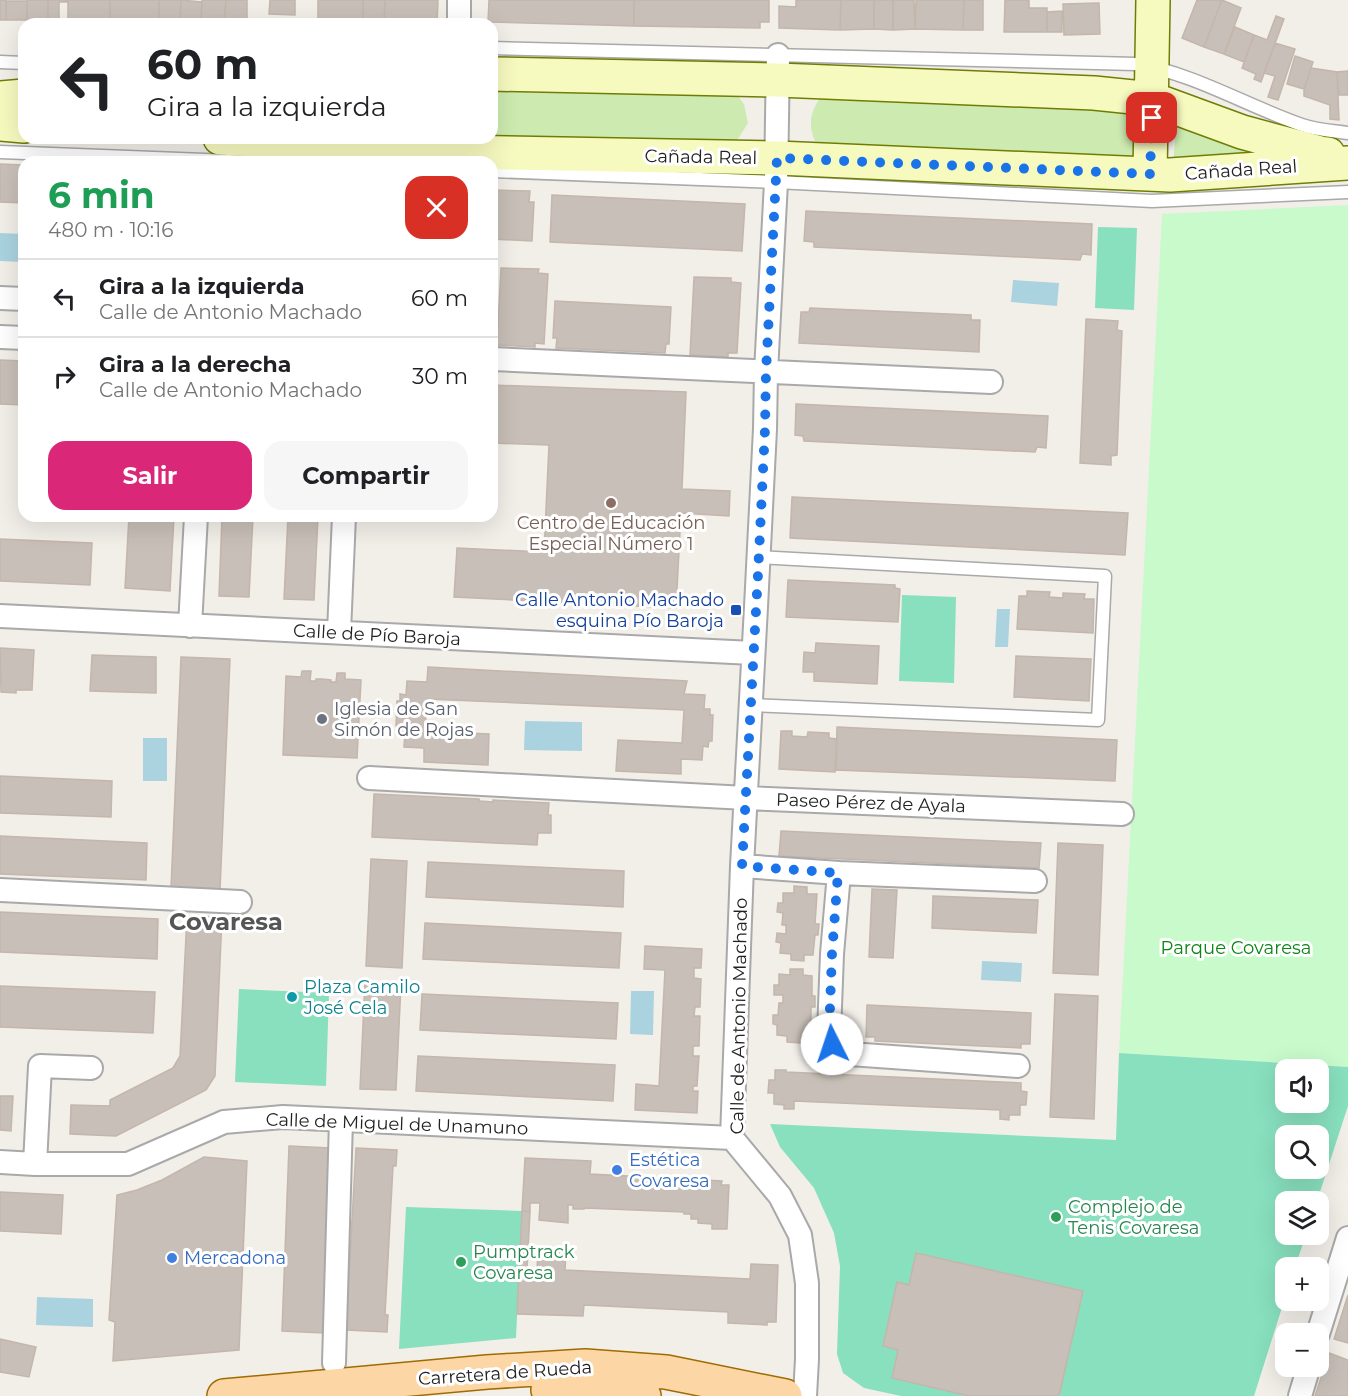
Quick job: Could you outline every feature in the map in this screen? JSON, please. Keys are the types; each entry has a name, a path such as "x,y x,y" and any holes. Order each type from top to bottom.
{"main road":[{"name":"Carretera de Rueda","path":"224,1396 487,1372 585,1366 666,1372 785,1396"},
{"name":"Carretera de Rueda","path":"463,1396 491,1392 583,1389 644,1396"}],"street":[{"path":"459,0 459,18"},
{"path":"1150,174 1154,0"},
{"name":"Cañada Real","path":"498,74 778,68 1094,93 1152,99 1242,132 1320,153 1348,155"},
{"name":"Calle de Antonio Machado","path":"778,68 776,170 742,866 732,1138 780,1196 800,1235 807,1283 805,1396"},
{"path":"0,98 18,96"},
{"path":"0,124 18,126"},
{"name":"Cañada Real","path":"409,144 776,170 1192,174 1348,163"},
{"path":"0,298 18,299"},
{"path":"0,337 18,338"},
{"path":"498,359 991,382"},
{"path":"190,626 196,522"},
{"path":"339,632 344,522"},
{"name":"Calle de Pío Baroja","path":"0,616 753,653"},
{"name":"Paseo Pérez de Ayala","path":"369,778 746,798 1122,814"},
{"path":"742,866 838,873 1035,881"},
{"path":"838,873 829,1033 837,1053 1018,1066"},
{"path":"0,890 240,902"},
{"path":"35,1164 40,1066 91,1068"},
{"name":"Calle de Miguel de Unamuno","path":"0,1162 128,1164 224,1122 283,1117 732,1138"},
{"path":"334,1363 341,1120"},
{"path":"1321,1323 1348,1238"},
{"path":"1300,1396 1306,1377"}],"lane":[{"path":"498,48 778,68 1136,64 1175,73 1304,126 1348,133"},
{"path":"0,62 18,63"},
{"path":"0,152 104,156"},
{"path":"498,171 776,170 1152,201 1348,192"},
{"path":"750,705 1098,720 1100,684 1105,576 758,557"}],"green space":[{"path":"498,77 737,95 744,104 748,123 738,139 730,144 498,138"},
{"path":"823,95 1138,102 1136,165 820,148 813,135 811,121 815,107"},
{"path":"1177,114 1328,157 1173,165"},
{"name":"Parque Covaresa","path":"1348,205 1348,1067 1329,1066 1329,1059 1275,1059 1275,1063 1119,1053 1162,214"},
{"path":"1098,227 1137,228 1134,310 1095,308"},
{"path":"902,595 956,597 954,683 899,681"},
{"path":"239,989 329,993 326,1086 235,1082"},
{"name":"Complejo de Tenis Covaresa","path":"1119,1053 1275,1063 1275,1113 1329,1113 1329,1066 1348,1067 1348,1106 1329,1164 1329,1125 1275,1125 1275,1179 1324,1179 1320,1191 1275,1191 1275,1245 1303,1245 1298,1257 1275,1257 1275,1311 1281,1311 1277,1323 1275,1323 1275,1330 1254,1396 901,1396 864,1388 843,1373 837,1354 840,1266 834,1233 814,1188 780,1147 770,1124 1116,1140"},
{"name":"Pumptrack Covaresa","path":"406,1207 522,1211 516,1338 399,1349"}],"water":[{"path":"0,233 18,234 18,262 0,261"},
{"path":"1013,280 1059,283 1057,306 1011,302"},
{"path":"997,609 1010,609 1008,647 995,647"},
{"path":"525,721 582,722 582,751 524,750"},
{"path":"143,738 167,738 167,781 143,781"},
{"path":"982,961 1022,963 1021,982 981,980"},
{"path":"631,991 654,991 653,1035 630,1034"},
{"path":"37,1297 93,1299 93,1327 36,1325"}],"building":[{"path":"0,0 6,0 6,20 0,20"},
{"path":"27,0 48,0 48,18 27,18"},
{"path":"48,0 68,0 68,2 59,2 59,18 48,18"},
{"path":"68,0 110,0 110,18 68,18"},
{"path":"110,0 159,0 159,18 110,18"},
{"path":"159,0 181,0 180,18 159,18"},
{"path":"181,0 202,2 201,18 180,18"},
{"path":"202,0 226,0 224,18 201,18"},
{"path":"226,0 247,0 247,18 224,18"},
{"path":"270,0 295,0 295,15 269,14"},
{"path":"318,0 363,0 363,18 318,18"},
{"path":"363,0 385,0 384,18 363,18"},
{"path":"385,0 438,0 437,18 384,18"},
{"path":"489,0 634,0 634,26 498,22 498,18 488,18"},
{"path":"634,0 769,0 769,22 760,22 760,28 634,26"},
{"path":"796,0 841,0 840,30 779,28 779,6 796,7"},
{"path":"841,0 874,0 874,29 840,30"},
{"path":"874,0 893,0 893,30 874,29"},
{"path":"893,0 914,0 915,29 893,30"},
{"path":"916,0 964,0 963,30 915,29"},
{"path":"964,0 983,0 983,30 963,30"},
{"path":"1005,0 1029,0 1029,8 1047,8 1047,32 1004,32"},
{"path":"1197,0 1222,0 1204,47 1182,38"},
{"path":"1222,0 1241,8 1224,54 1204,47"},
{"path":"6,1 27,1 27,18 6,20"},
{"path":"1099,3 1100,34 1064,35 1063,4"},
{"path":"1062,11 1062,32 1047,32 1047,12"},
{"path":"1276,16 1284,19 1261,82 1254,79 1256,74 1242,68 1254,35 1267,40"},
{"path":"1235,27 1254,35 1244,62 1224,54"},
{"path":"1275,43 1295,49 1278,100 1268,97 1275,76 1264,73"},
{"path":"1295,56 1313,62 1304,89 1287,84"},
{"path":"1311,68 1337,72 1339,120 1330,119 1330,105 1304,96"},
{"path":"1348,71 1348,95 1339,95 1337,72"},
{"path":"0,164 18,165 18,203 0,202"},
{"path":"498,190 530,191 529,202 534,202 532,241 498,239"},
{"path":"552,195 745,204 742,251 550,242"},
{"path":"806,211 1092,224 1091,255 1082,254 1080,260 814,247 814,242 804,241"},
{"path":"501,268 539,269 538,273 548,274 544,344 535,343 535,347 498,345"},
{"path":"694,277 731,278 731,282 741,283 737,353 728,353 728,357 690,355"},
{"path":"555,301 671,307 669,344 666,344 665,353 556,348 557,338 553,338"},
{"path":"810,308 971,315 971,320 980,320 979,352 799,343 801,312 809,312"},
{"path":"1086,319 1118,321 1117,330 1122,331 1117,455 1111,456 1111,465 1080,463"},
{"path":"0,360 18,361 18,405 0,404"},
{"path":"498,385 686,392 682,489 730,491 729,516 681,513 676,608 454,597 457,548 544,552 549,445 498,443"},
{"path":"796,404 1048,416 1046,448 1037,447 1035,452 804,441 803,436 795,435"},
{"path":"792,497 1128,513 1125,555 790,538"},
{"path":"129,522 174,522 170,591 125,588"},
{"path":"222,522 253,522 249,597 219,596"},
{"path":"288,522 318,522 314,600 284,599"},
{"path":"0,539 92,543 90,585 0,581"},
{"path":"788,580 895,585 895,588 900,589 898,622 786,617"},
{"path":"1027,591 1050,592 1049,597 1063,598 1063,593 1085,594 1084,599 1094,599 1093,633 1017,629 1019,596 1027,596"},
{"path":"816,643 879,646 877,684 814,681 814,672 803,672 804,652 815,653"},
{"path":"0,648 34,650 32,690 16,690 16,693 1,692"},
{"path":"92,655 156,657 156,693 90,691"},
{"path":"1016,656 1091,659 1089,701 1014,697"},
{"path":"181,657 230,659 220,890 171,888"},
{"path":"428,667 687,681 684,694 705,695 704,709 710,709 710,715 713,715 712,741 709,741 708,747 703,746 702,760 681,759 681,774 616,771 618,740 682,743 684,710 427,699 425,731 489,734 488,765 424,762 424,748 404,747 405,733 399,733 399,727 396,726 397,701 400,701 400,694 406,695 407,681 427,682"},
{"name":"Iglesia de San Simón de Rojas","path":"302,671 311,671 310,681 322,679 336,682 337,673 345,673 345,679 361,680 357,758 283,755 286,676 301,677"},
{"path":"837,727 1117,740 1115,781 836,770"},
{"path":"781,731 792,731 792,736 807,737 808,732 829,733 829,738 837,739 835,772 779,769"},
{"path":"0,776 112,781 111,817 0,813"},
{"path":"374,794 479,799 493,802 493,800 549,803 551,833 538,833 537,845 372,837"},
{"path":"781,831 1041,843 1039,868 779,856"},
{"path":"0,836 147,843 146,880 0,874"},
{"path":"1058,843 1103,845 1098,975 1053,973"},
{"path":"371,859 407,861 402,968 366,966"},
{"path":"428,862 624,871 623,907 426,897"},
{"path":"794,886 807,887 807,894 817,894 815,924 819,924 818,935 815,935 813,955 804,955 804,961 791,960 791,954 780,953 781,943 776,942 777,933 786,934 786,925 782,925 783,913 777,912 778,903 783,903 783,893 794,893"},
{"path":"872,889 897,890 893,958 869,957"},
{"path":"933,896 1038,900 1036,933 932,928"},
{"path":"0,912 158,919 157,959 0,952"},
{"path":"187,916 222,917 215,1076 206,1090 116,1136 70,1134 71,1105 110,1106 110,1100 173,1068 180,1056"},
{"path":"425,923 621,933 619,968 423,959"},
{"path":"645,946 702,949 701,968 694,968 694,978 701,979 700,1007 695,1007 694,1016 700,1016 699,1046 693,1046 693,1056 699,1056 697,1086 693,1086 693,1091 698,1091 697,1113 635,1110 636,1084 659,1086 665,970 644,969"},
{"path":"790,969 803,969 803,975 812,976 812,996 815,996 815,1007 811,1007 811,1037 801,1036 800,1043 787,1042 787,1036 777,1035 777,1025 773,1024 773,1015 778,1015 779,1003 783,1003 783,995 774,995 774,985 779,985 779,974 790,975"},
{"path":"365,982 401,984 396,1090 360,1089"},
{"path":"0,986 155,992 153,1033 0,1027"},
{"path":"422,994 618,1003 616,1039 420,1030"},
{"path":"1055,994 1098,996 1094,1119 1050,1117"},
{"path":"867,1005 1031,1013 1030,1044 1021,1044 1021,1048 875,1041 875,1037 866,1037"},
{"path":"418,1056 615,1065 613,1101 416,1091"},
{"path":"775,1070 1021,1083 1021,1091 1027,1092 1026,1105 1020,1105 1020,1115 1009,1115 1009,1120 1000,1119 1000,1110 794,1101 794,1109 784,1109 784,1105 774,1104 774,1093 768,1093 769,1080 775,1080"},
{"path":"0,1096 13,1096 11,1131 0,1130"},
{"path":"289,1146 330,1148 323,1333 282,1331"},
{"path":"356,1148 397,1150 396,1166 393,1166 385,1315 388,1315 387,1332 346,1330"},
{"path":"204,1157 247,1161 239,1350 113,1361 115,1322 109,1320 117,1195 162,1180"},
{"path":"525,1158 591,1161 590,1174 722,1181 721,1185 729,1185 727,1229 712,1229 712,1224 698,1223 698,1219 691,1219 691,1214 684,1214 684,1212 573,1209 573,1205 568,1205 568,1223 539,1220 540,1203 530,1203 530,1212 522,1211"},
{"path":"0,1192 63,1195 61,1234 0,1231"},
{"path":"522,1211 530,1212 527,1269 537,1269 538,1252 553,1253 553,1251 566,1252 565,1270 750,1279 751,1264 778,1265 776,1322 767,1322 767,1325 728,1323 728,1312 584,1305 583,1316 517,1314"},
{"path":"916,1253 1083,1291 1059,1396 969,1396 892,1378 898,1350 883,1346 897,1282 909,1285"},
{"path":"1348,1295 1348,1343 1334,1339"},
{"path":"0,1339 36,1347 29,1377 0,1372"},
{"path":"1329,1353 1348,1360 1348,1396 1315,1396 1321,1377 1329,1377"}],"place":[{"name":"Centro de Educación Especial Número 1","path":"611,503"},
{"name":"Calle Antonio Machado esquina Pío Baroja","path":"736,610"},
{"name":"Iglesia de San Simón de Rojas","path":"322,719"},
{"name":"Plaza Camilo José Cela","path":"292,997"},
{"name":"Estética Covaresa","path":"617,1170"},
{"name":"Complejo de Tenis Covaresa","path":"1056,1217"},
{"name":"Mercadona","path":"172,1258"},
{"name":"Pumptrack Covaresa","path":"461,1262"}],"district":[{"name":"Covaresa","path":"226,922"}],"route":[{"path":"832,1044 829,1033 838,873 742,866 777,158 1150,174 1152,118"}]}
